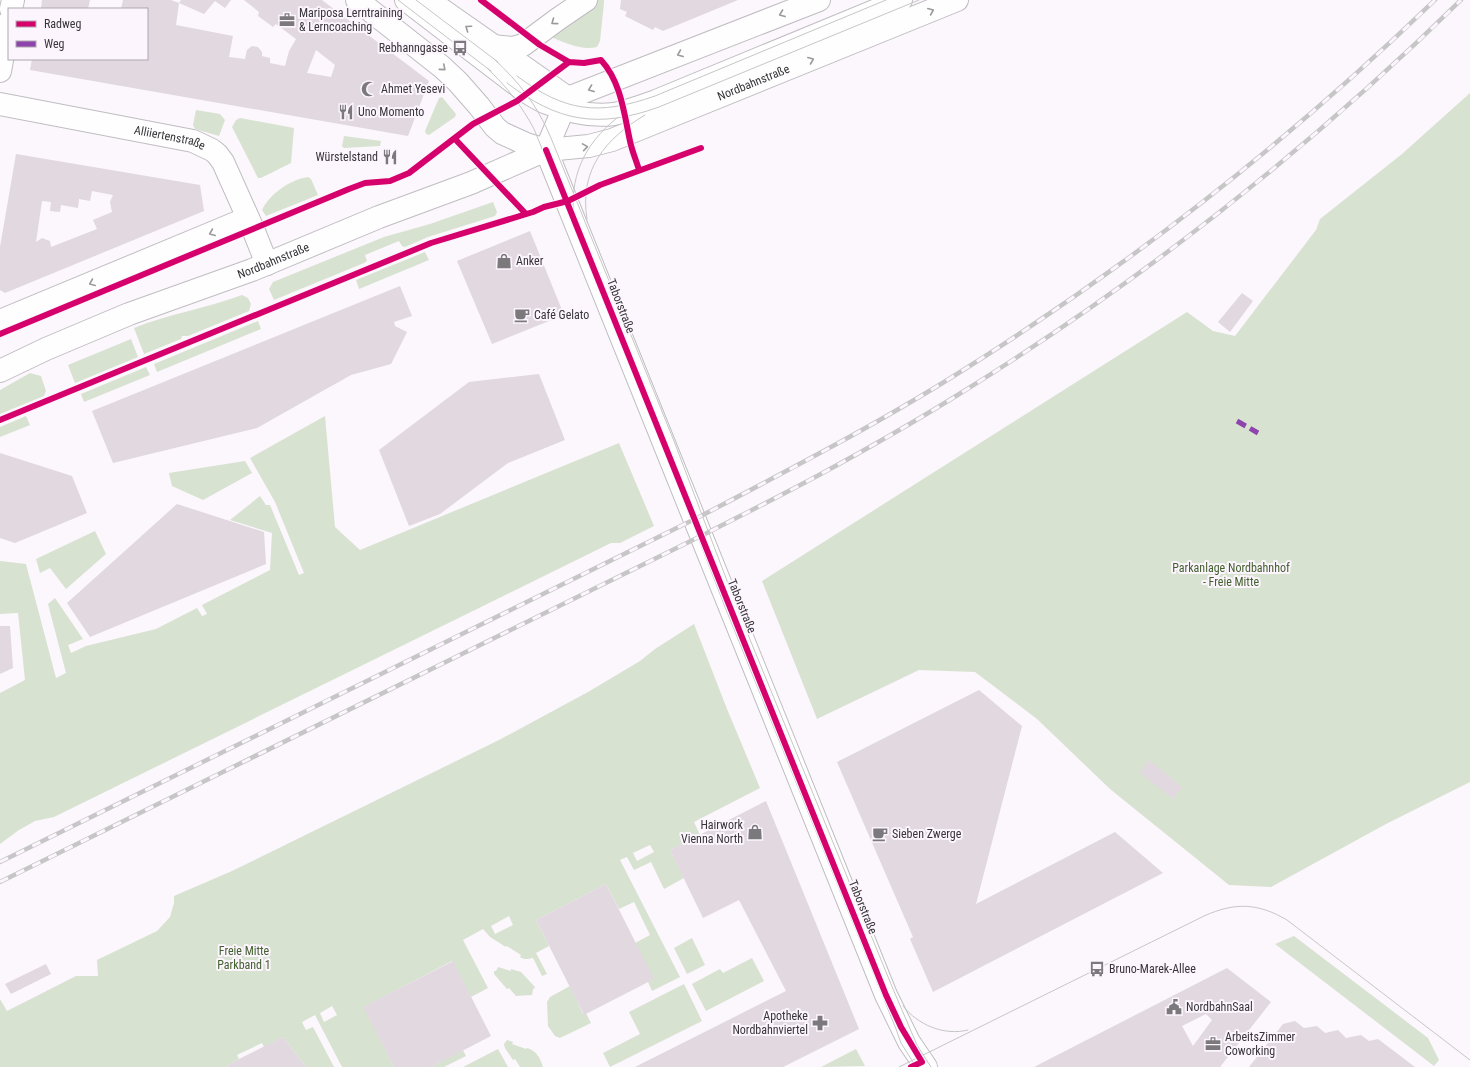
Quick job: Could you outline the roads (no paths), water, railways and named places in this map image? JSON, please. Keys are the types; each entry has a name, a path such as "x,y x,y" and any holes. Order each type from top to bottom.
{"street":[{"path":"357,0 442,67 458,82 479,106 494,127 502,133 526,144 546,150 565,103"},
{"path":"406,0 525,91 546,103 565,103 819,0"},
{"path":"428,0 493,46 565,103"},
{"path":"493,46 513,48 523,45 586,0"},
{"name":"Nordbahnstraße","path":"565,103 582,113 613,114 633,109 901,0"},
{"name":"Nordbahnstraße","path":"0,371 46,349 129,314 267,264 379,218 471,184 546,150 589,146 612,140 957,0"},
{"path":"0,71 8,27"},
{"name":"Alliiertenstraße","path":"0,104 193,141 205,146 217,154 223,162 267,264"},
{"name":"Taborstraße","path":"546,150 886,995 920,1065"},
{"path":"0,321 248,218"}],"tram line":[{"path":"398,0 491,71"},
{"path":"416,0 498,62"},
{"path":"517,76 534,88 567,103 583,107 599,108 616,106 655,96 886,0"},
{"path":"507,83 526,96 561,114 579,118 598,119 617,118 637,114 659,107 919,0"},
{"path":"494,59 527,95 546,126 674,441 740,615 893,989 917,1045 931,1067"},
{"path":"487,68 513,97 534,129 663,447 725,607 901,1043 916,1067"},
{"path":"587,219 587,185 591,171 598,158 618,134 645,115"},
{"path":"574,220 574,190 576,176 581,163 595,139 617,118"},
{"path":"899,1067 1204,916 1226,908 1246,906 1266,910 1287,920 1470,1060"},
{"path":"903,1006 916,1019 932,1027 950,1031 968,1030"}],"railway":[{"path":"0,862 699,517 825,450 949,379 1078,294 1141,249 1202,202 1321,104 1379,53 1435,0"},
{"path":"0,882 707,533 819,475 888,437 1024,353 1091,308 1156,261 1220,212 1343,109 1461,0"}],"place":[{"name":"Mariposa Lerntraining & Lerncoaching","path":"287,20"},
{"name":"Rebhanngasse","path":"460,48"},
{"name":"Ahmet Yesevi","path":"369,89"},
{"name":"Uno Momento","path":"346,112"},
{"name":"Würstelstand","path":"390,157"},
{"name":"Anker","path":"504,261"},
{"name":"Café Gelato","path":"522,315"},
{"name":"Hairwork Vienna North","path":"755,832"},
{"name":"Sieben Zwerge","path":"880,834"},
{"name":"Bruno-Marek-Allee","path":"1097,969"},
{"name":"NordbahnSaal","path":"1174,1007"},
{"name":"Apotheke Nordbahnviertel","path":"820,1023"},
{"name":"ArbeitsZimmer Coworking","path":"1213,1044"}],"park label":[{"name":"Parkanlage Nordbahnhof - Freie Mitte","path":"1231,575"},
{"name":"Freie Mitte Parkband 1","path":"244,958"}]}
